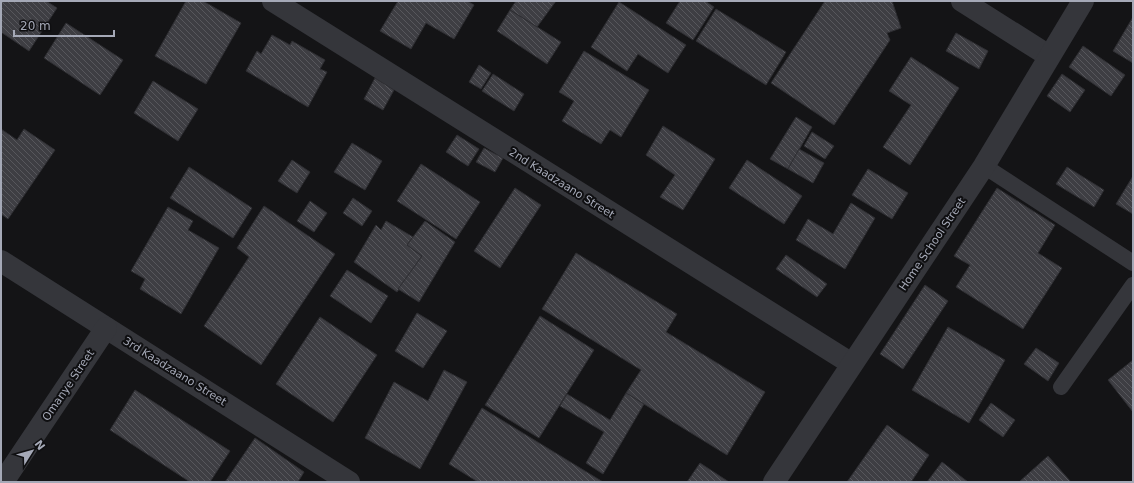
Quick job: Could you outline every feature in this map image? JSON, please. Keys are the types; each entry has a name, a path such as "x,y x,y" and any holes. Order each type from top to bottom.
{"street":[{"name":"2nd Kaadzaano Street","path":"272,1 852,364"},
{"path":"962,1 1049,56"},
{"name":"Home School Street","path":"774,482 984,166 1083,1"},
{"name":"3rd Kaadzaano Street","path":"1,261 349,482"},
{"name":"Omanye Street","path":"3,482 106,328"}],"lane":[{"path":"984,166 1133,263"},
{"path":"1061,387 1133,285"}],"building":[{"path":"1,1 46,1 57,8 29,51 1,32"},
{"path":"186,1 203,1 241,23 206,84 155,56"},
{"path":"398,1 467,1 474,5 454,39 426,23 411,49 380,31"},
{"path":"516,1 556,1 537,27 510,10"},
{"path":"680,1 705,1 714,7 693,40 666,23"},
{"path":"825,1 892,1 901,28 887,33 890,40 834,125 771,83"},
{"path":"619,2 686,45 668,73 638,54 627,71 591,47"},
{"path":"716,9 786,52 766,85 696,41"},
{"path":"510,10 561,42 547,64 497,31"},
{"path":"1133,17 1133,63 1113,51"},
{"path":"66,23 123,60 100,95 44,58"},
{"path":"956,33 988,51 979,69 946,51"},
{"path":"272,35 290,45 292,41 325,60 320,69 327,72 308,107 246,71 257,51 261,54"},
{"path":"1083,46 1125,75 1111,96 1069,67"},
{"path":"584,51 649,90 621,137 610,130 601,144 562,121 574,101 559,92"},
{"path":"911,57 959,88 910,165 883,147 911,105 889,91"},
{"path":"479,65 491,73 481,89 469,82"},
{"path":"493,74 524,94 514,111 482,91"},
{"path":"1062,74 1085,90 1070,112 1047,96"},
{"path":"375,78 394,90 383,110 364,99"},
{"path":"153,81 198,109 178,141 134,113"},
{"path":"796,117 812,127 788,169 770,159"},
{"path":"663,126 715,159 683,210 660,197 675,175 646,155"},
{"path":"1,129 17,140 24,129 55,150 8,219 1,214"},
{"path":"812,132 834,146 825,159 804,146"},
{"path":"457,135 479,149 468,166 446,152"},
{"path":"352,143 382,161 365,190 334,172"},
{"path":"484,148 503,158 495,172 476,162"},
{"path":"799,149 824,163 813,183 788,169"},
{"path":"292,160 310,172 297,193 278,181"},
{"path":"747,160 802,196 784,224 729,188"},
{"path":"421,164 480,202 456,239 397,201"},
{"path":"189,167 252,208 233,238 170,198"},
{"path":"1067,167 1104,190 1094,207 1056,184"},
{"path":"868,169 908,193 892,219 852,195"},
{"path":"1133,176 1133,214 1116,204"},
{"path":"515,188 541,205 500,268 474,251"},
{"path":"997,188 1055,225 1038,253 1062,268 1023,329 956,287 970,265 954,256"},
{"path":"353,198 372,211 362,226 343,213"},
{"path":"310,201 327,213 314,232 297,221"},
{"path":"851,203 875,218 845,269 796,240 808,219 833,234"},
{"path":"264,206 335,254 261,365 204,326 249,257 237,248"},
{"path":"168,207 193,221 188,230 219,248 181,314 140,289 145,279 131,271"},
{"path":"386,221 413,237 407,245 422,256 397,292 354,262 376,225 381,230"},
{"path":"425,221 455,242 419,302 398,289 422,256 407,245"},
{"path":"576,253 677,314 666,332 765,392 727,455 626,393 641,370 542,309"},
{"path":"786,255 827,284 817,297 776,269"},
{"path":"347,270 388,296 371,323 330,296"},
{"path":"925,285 948,301 903,369 880,354"},
{"path":"417,313 447,331 423,368 395,351"},
{"path":"540,316 594,350 539,438 485,405"},
{"path":"320,317 377,355 333,422 276,384"},
{"path":"948,327 1005,360 969,423 912,390"},
{"path":"1036,348 1059,363 1048,381 1024,364"},
{"path":"1133,360 1133,412 1108,380"},
{"path":"444,370 467,382 420,469 365,438 394,382 428,401"},
{"path":"135,390 230,451 210,482 190,482 110,430"},
{"path":"626,393 644,404 603,474 586,463 604,432 560,406 567,394 610,420"},
{"path":"991,403 1015,420 1003,437 979,420"},
{"path":"482,408 603,482 478,482 449,464"},
{"path":"887,425 929,455 911,482 847,482"},
{"path":"255,438 304,472 298,482 225,482"},
{"path":"1048,456 1071,482 1019,482"},
{"path":"942,462 968,482 927,482"},
{"path":"700,463 729,482 687,482"}]}
